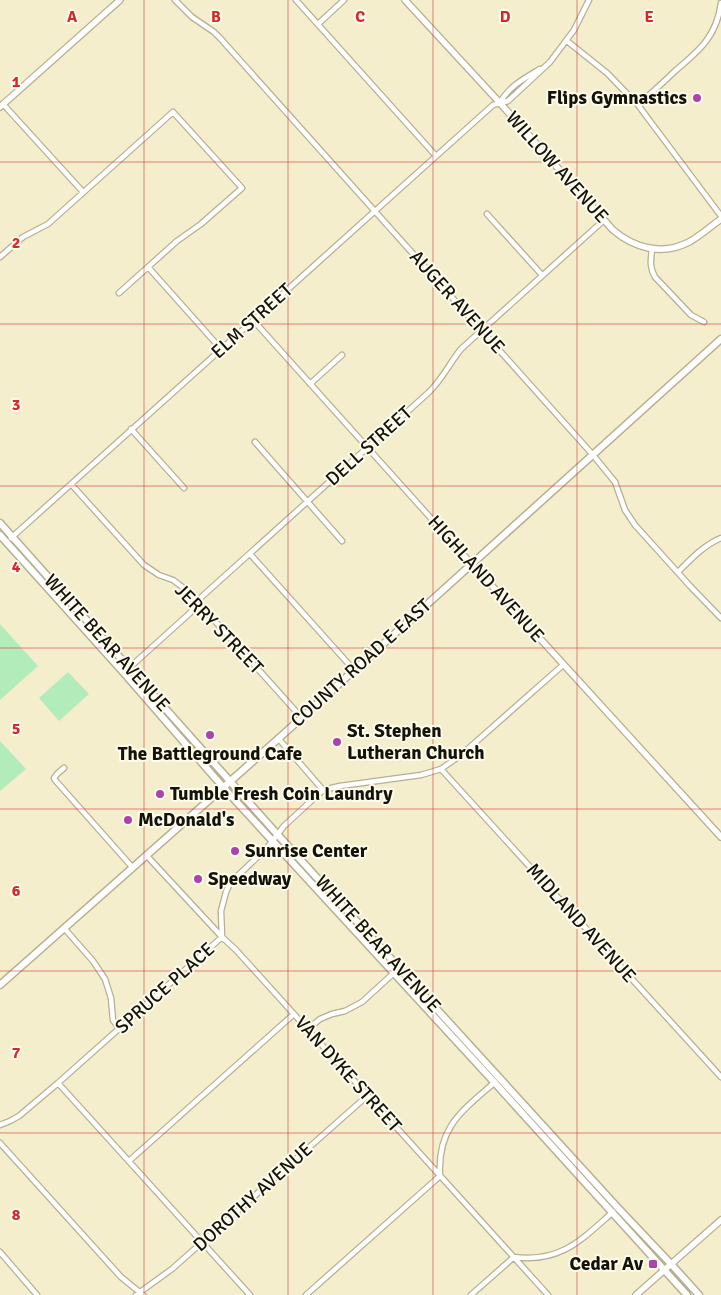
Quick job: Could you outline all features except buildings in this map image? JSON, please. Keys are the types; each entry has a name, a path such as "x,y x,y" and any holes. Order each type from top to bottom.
{"main road":[{"name":"COUNTY ROAD E EAST","path":"0,985 147,856 721,339"},
{"name":"WHITE BEAR AVENUE","path":"0,524 397,970 615,1210 687,1295"},
{"name":"WHITE BEAR AVENUE","path":"0,535 273,840 397,970"},
{"name":"WHITE BEAR AVENUE","path":"615,1210 671,1264 699,1295"}],"street":[{"path":"83,192 2,106 120,0"},
{"name":"AUGER AVENUE","path":"175,0 192,17 220,38 482,330 614,482 625,510 635,525 721,618"},
{"path":"296,0 436,156"},
{"path":"318,24 344,0"},
{"name":"WILLOW AVENUE","path":"405,0 613,230 635,245 652,249"},
{"name":"ELM STREET","path":"6,542 493,105 500,103 503,96 517,83 550,62 567,41 589,0"},
{"path":"638,105 704,45 718,20 721,3"},
{"path":"567,41 607,73 638,105 721,217 697,236 681,245 672,248 652,249 650,262 651,271 655,277 691,315 704,322"},
{"path":"0,257 23,238 48,224 173,112 242,188 202,224 177,241 119,292"},
{"path":"487,214 542,275"},
{"name":"DELL STREET","path":"129,668 190,613 198,601 435,386 460,350 604,220"},
{"path":"148,267 221,348"},
{"name":"HIGHLAND AVENUE","path":"253,320 563,665 721,837"},
{"path":"310,384 342,355"},
{"path":"131,430 184,488"},
{"path":"255,442 342,541"},
{"name":"JERRY STREET","path":"71,484 144,565 181,585 198,601 301,717"},
{"path":"678,572 710,543 721,538"},
{"path":"250,554 354,670"},
{"path":"278,738 323,790 421,775 441,769 461,755 563,665"},
{"path":"64,768 56,774 55,780 133,868"},
{"name":"MIDLAND AVENUE","path":"441,769 721,1077"},
{"name":"SPRUCE PLACE","path":"0,1125 19,1116 58,1083 222,937 221,910 230,883 323,790"},
{"name":"VAN DYKE STREET","path":"147,856 236,950 548,1295"},
{"path":"64,928 93,961 105,979 111,998 113,1020 120,1029"},
{"path":"308,1029 320,1019 354,1008 397,970"},
{"path":"129,1161 294,1014"},
{"path":"306,1295 440,1176 442,1145 450,1126 461,1112 497,1080"},
{"path":"58,1083 250,1295"},
{"name":"DOROTHY AVENUE","path":"139,1294 172,1269 367,1096"},
{"path":"0,1143 139,1294"},
{"path":"471,1295 514,1257 536,1258 568,1249 578,1243 615,1210"},
{"path":"636,1295 721,1220"},
{"path":"0,1252 37,1295"}],"green space":[{"path":"0,624 38,666 0,700"},
{"path":"68,672 89,694 59,721 39,698"},
{"path":"0,741 26,769 0,791"}],"place":[{"name":"Flips Gymnastics","path":"697,98"},
{"name":"The Battleground Cafe","path":"210,735"},
{"name":"St. Stephen Lutheran Church","path":"337,742"},
{"name":"Tumble Fresh Coin Laundry","path":"160,794"},
{"name":"McDonald's","path":"128,820"},
{"name":"Sunrise Center","path":"235,851"},
{"name":"Speedway","path":"198,879"},
{"name":"Cedar Av","path":"653,1264"}]}
